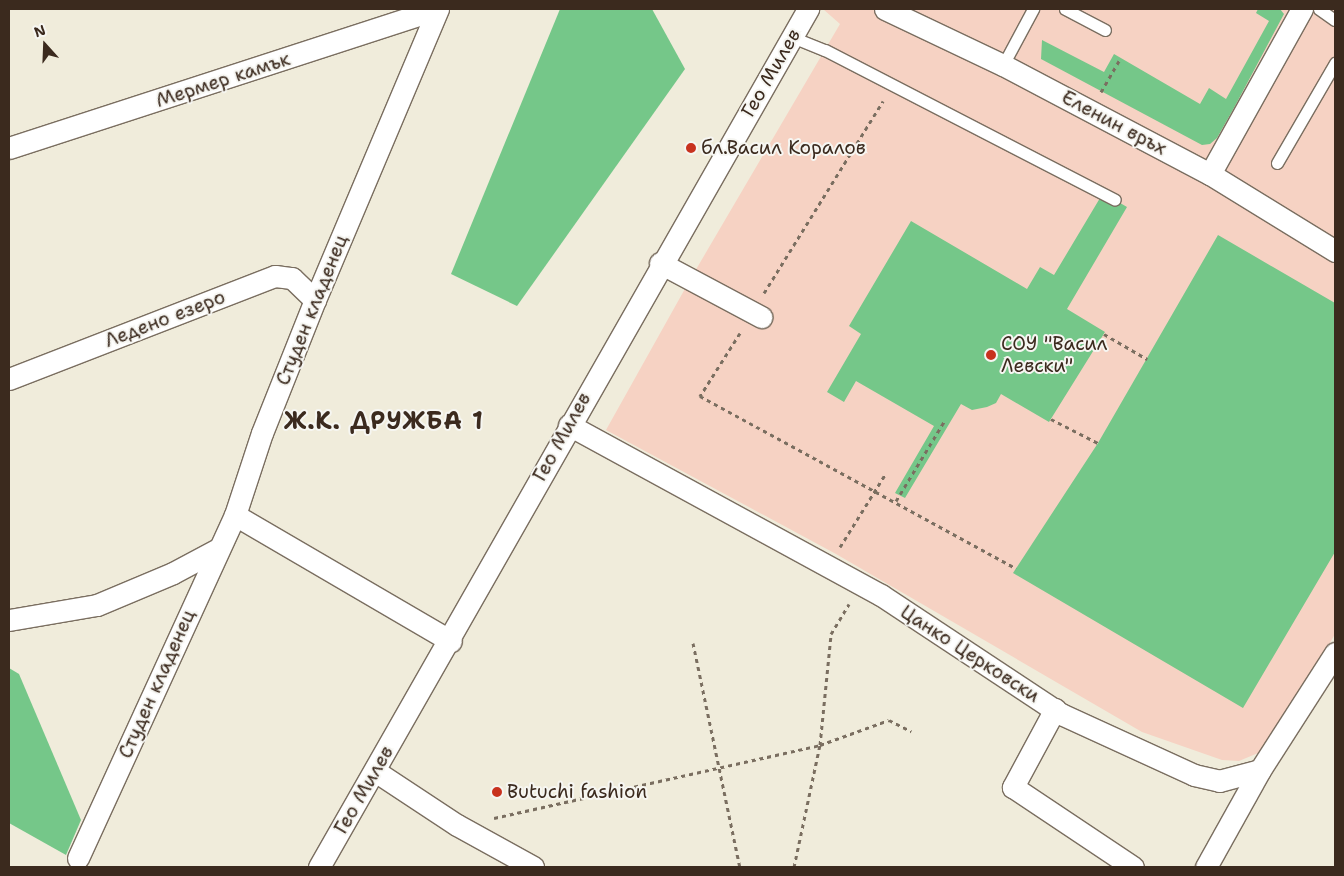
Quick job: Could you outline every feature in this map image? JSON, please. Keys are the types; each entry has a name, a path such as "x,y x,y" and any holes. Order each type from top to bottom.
{"street":[{"name":"Мермер камък","path":"9,148 437,9"},
{"name":"Студен кладенец","path":"78,858 235,515 262,433 315,300 437,9"},
{"name":"Гео Милев","path":"320,867 451,641 660,263 808,9"},
{"name":"Еленин връх","path":"885,9 1003,65 1210,174 1335,251"},
{"path":"1210,174 1302,9"},
{"path":"660,263 756,315"},
{"name":"Ледено езеро","path":"9,379 275,276 292,278 315,300"},
{"name":"Цанко Церковски","path":"569,425 861,584 1055,710 1194,775 1219,781 1260,770"},
{"path":"235,515 451,641"},
{"path":"9,620 97,605 173,573 218,549"},
{"path":"1206,867 1260,770 1335,653"},
{"path":"1055,710 1013,787 1133,867"},
{"path":"376,771 457,826 534,867"}],"lane":[{"path":"1003,65 1033,9"},
{"path":"1065,9 1105,30"},
{"path":"1318,9 1335,20"},
{"path":"792,37 825,50 1115,200"},
{"path":"1277,162 1335,63"}],"path":[{"path":"1101,92 1120,58"},
{"path":"888,94 756,315 700,396 1016,568"},
{"path":"1104,334 1147,359"},
{"path":"1051,419 1098,443"},
{"path":"896,502 945,420"},
{"path":"828,566 886,473"},
{"path":"794,867 820,745 831,634 861,584"},
{"path":"693,643 740,867"},
{"path":"457,826 820,745 889,720 911,731"}],"shaded area":[{"name":"СОУ \"Васил Левски\"","path":"823,9 1335,9 1335,634 1270,748 1239,761 1222,760 1142,732 836,554 606,430 691,278 840,24"}],"green space":[{"path":"560,9 652,9 685,69 517,306 451,274"},
{"path":"1258,9 1280,9 1284,14 1217,138 1210,144 1202,145 1041,59 1042,40 1104,72 1114,54 1200,104 1209,88 1226,99 1269,21 1256,13"},
{"path":"1103,193 1127,207 1067,309 1105,332 1049,422 1001,394 996,403 987,407 972,410 961,404 905,498 895,493 934,426 856,381 844,402 827,392 861,334 849,326 911,221 1027,289 1040,267 1054,275"},
{"path":"1218,235 1335,303 1335,552 1243,708 1013,573 1098,443"},
{"path":"9,668 19,674 81,820 66,855 9,823"}],"place":[{"name":"бл.Васил Коралов","path":"691,148"},
{"name":"СОУ \"Васил Левски\"","path":"991,355"},
{"name":"Butuchi fashion","path":"497,792"}],"district":[{"name":"Ж.К. ДРУЖБА 1","path":"384,422"}]}
